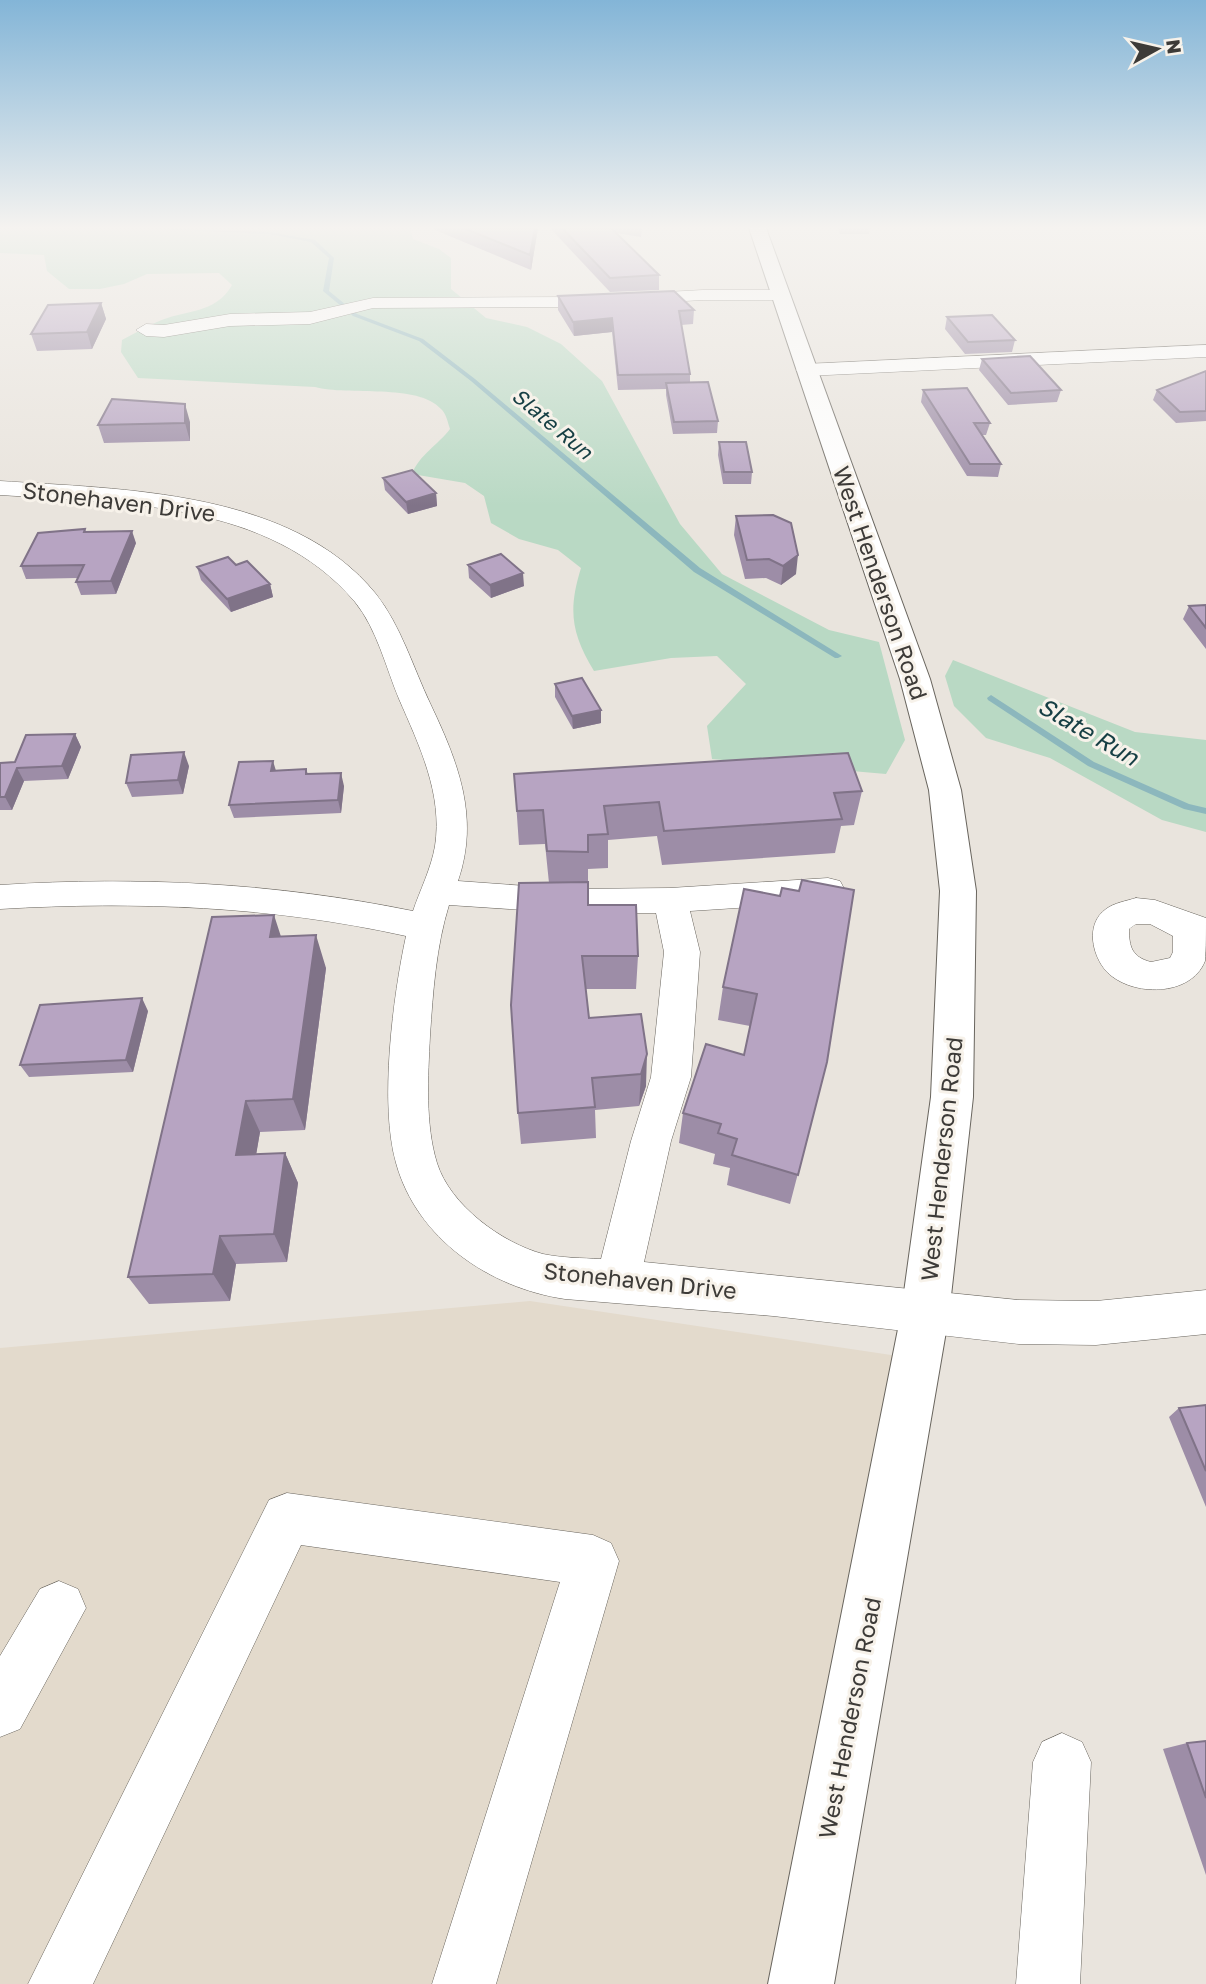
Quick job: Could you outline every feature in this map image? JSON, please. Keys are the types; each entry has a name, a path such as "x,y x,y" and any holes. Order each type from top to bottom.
{"main road":[{"name":"West Henderson Road","path":"789,321 915,678 935,748 953,837 958,891 952,1097 925,1314 800,1984"}],"street":[{"path":"146,330 163,331 226,321"},
{"path":"806,370 1206,351"},
{"name":"Stonehaven Drive","path":"0,488 132,500 218,513 302,543 345,574 368,601 425,724 449,787 452,840 431,910 415,995 411,1128 416,1162 433,1198 460,1229 493,1253 535,1273 579,1280 772,1294 925,1314 1067,1324 1206,1312"},
{"path":"0,897 180,891 431,910 828,890"},
{"path":"618,1281 651,1141 671,1077 682,951 670,900"},
{"path":"61,1984 287,1518 593,1561 464,1984"},
{"path":"0,1709 59,1608"},
{"path":"1048,1984 1062,1762"}],"shaded area":[{"path":"530,1301 918,1359 801,1984 0,1984 0,1348"}],"green space":[{"path":"498,321 527,327 561,344 602,381 680,524 722,574 829,630 879,642 905,740 886,774 712,759 707,726 746,684 717,656 671,658 594,671 580,645 574,621 574,596 581,568 558,550 519,539 491,523 484,496 465,483 412,474 419,461 450,429 443,411 430,401 400,393 138,378 121,352 122,340 157,322"},
{"path":"953,660 1135,732 1206,740 1206,832 1162,820 1050,758 986,738 954,706 945,676"}],"building":[{"path":"39,321 93,321 87,332 31,334"},
{"path":"612,321 681,321 690,374 618,375"},
{"path":"950,321 997,321 1015,340 968,342"},
{"path":"1030,356 1061,390 1011,393 982,359"},
{"path":"1206,371 1206,411 1180,412 1157,390"},
{"path":"708,382 718,421 674,422 666,383"},
{"path":"967,388 990,423 974,423 1001,464 970,464 923,390"},
{"path":"112,399 185,404 185,423 98,425"},
{"path":"719,442 746,442 752,472 724,472"},
{"path":"412,470 436,493 406,502 383,478"},
{"path":"773,515 791,523 798,555 783,566 769,559 747,560 736,516"},
{"path":"85,529 84,532 132,531 111,581 76,582 84,565 21,566 38,533"},
{"path":"501,554 523,573 490,585 468,565"},
{"path":"228,557 236,565 247,561 270,584 227,599 197,567"},
{"path":"1206,605 1206,628 1189,606"},
{"path":"582,678 601,710 572,716 555,684"},
{"path":"75,734 62,766 17,768 5,797 0,797 0,763 15,762 26,735"},
{"path":"184,752 178,780 126,783 131,755"},
{"path":"848,753 862,791 834,793 842,819 664,831 659,802 604,806 608,834 588,835 588,852 547,851 543,810 517,811 514,774"},
{"path":"273,761 271,771 306,769 306,774 341,773 338,800 229,805 239,762"},
{"path":"802,880 854,890 827,1062 798,1175 732,1155 737,1139 718,1133 721,1124 683,1113 706,1044 744,1055 757,994 723,987 744,889 780,896 782,888 799,891"},
{"path":"588,882 588,905 636,905 638,956 582,956 589,1018 641,1014 647,1054 641,1074 592,1078 595,1107 518,1113 511,1005 519,883"},
{"path":"274,915 270,937 316,935 293,1099 246,1101 236,1155 285,1153 274,1234 220,1236 213,1274 128,1277 212,917"},
{"path":"142,998 126,1060 20,1065 40,1005"},
{"path":"1206,1405 1206,1471 1179,1408"},
{"path":"1206,1741 1206,1798 1187,1743"}],"waterway":[{"name":"Slate Run","path":"370,321 421,340 473,380 697,570 838,656"},
{"name":"Slate Run","path":"991,698 1091,764 1187,807 1206,811"}]}
